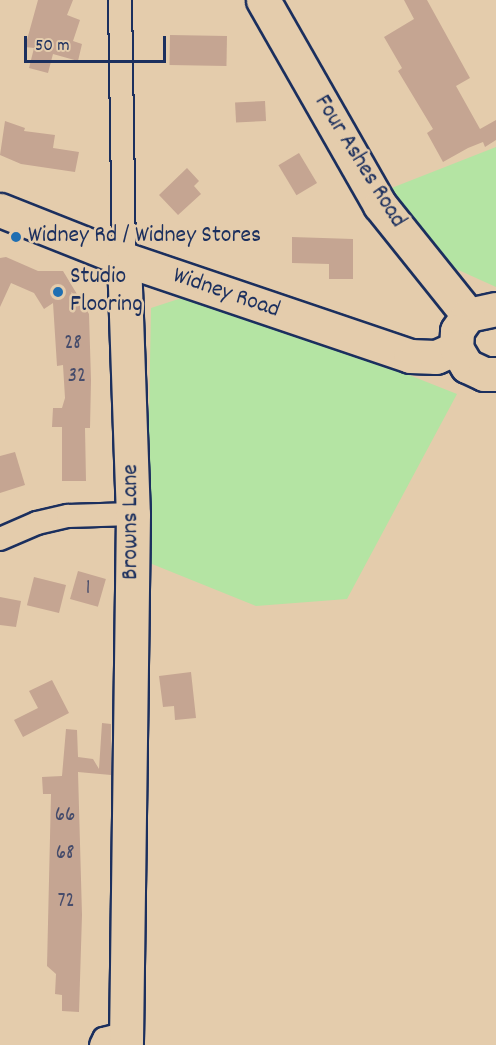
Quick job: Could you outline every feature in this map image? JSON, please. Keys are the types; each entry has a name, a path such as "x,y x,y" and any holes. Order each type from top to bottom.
{"street":[{"name":"Browns Lane","path":"117,1041 134,514 124,259 120,0"},
{"name":"Four Ashes Road","path":"263,0 380,205 482,312"},
{"name":"Widney Road","path":"0,210 124,259 410,356 436,357 456,348"},
{"path":"482,312 457,332 456,348 467,366 484,374 496,374"},
{"path":"0,539 37,523 68,516 134,514"}],"green space":[{"path":"496,147 496,287 454,268 389,189"},
{"path":"200,292 457,394 347,599 256,606 142,560 147,524 151,308"}],"building":[{"path":"38,0 73,0 67,15 80,20 73,41 82,44 78,61 53,54 48,73 29,68 34,48 25,47"},
{"path":"404,0 427,0 470,78 456,86 480,129 496,120 496,140 485,147 483,142 443,162 427,133 433,129 398,71 402,68 384,37 414,19"},
{"path":"170,35 227,36 226,66 169,65"},
{"path":"265,101 266,121 236,123 235,103"},
{"path":"5,121 25,128 24,131 55,135 53,148 79,152 75,172 21,164 0,155"},
{"path":"299,153 317,183 296,195 278,165"},
{"path":"187,168 199,181 194,186 201,194 178,215 159,195"},
{"path":"292,237 353,239 353,279 329,279 329,264 292,263"},
{"path":"6,257 38,271 63,271 89,314 91,380 90,428 85,428 86,481 62,481 62,427 52,427 53,408 62,408 65,398 63,365 57,366 53,303 44,309 34,293 11,283 0,307 0,258"},
{"path":"15,452 25,485 0,493 0,456"},
{"path":"78,571 106,579 98,607 70,599"},
{"path":"34,577 66,585 59,613 27,605"},
{"path":"0,597 21,601 16,627 0,625"},
{"path":"191,672 196,718 175,720 174,706 163,707 159,676"},
{"path":"52,680 69,713 23,737 14,720 38,708 29,691"},
{"path":"102,723 111,724 111,775 78,772 82,915 79,1012 62,1011 62,995 55,994 56,974 47,966 51,794 43,794 42,777 62,776 66,729 77,730 78,757 93,759 99,769"}],"place":[{"name":"Widney Rd / Widney Stores","path":"16,237"},
{"name":"Studio Flooring","path":"58,292"}]}
